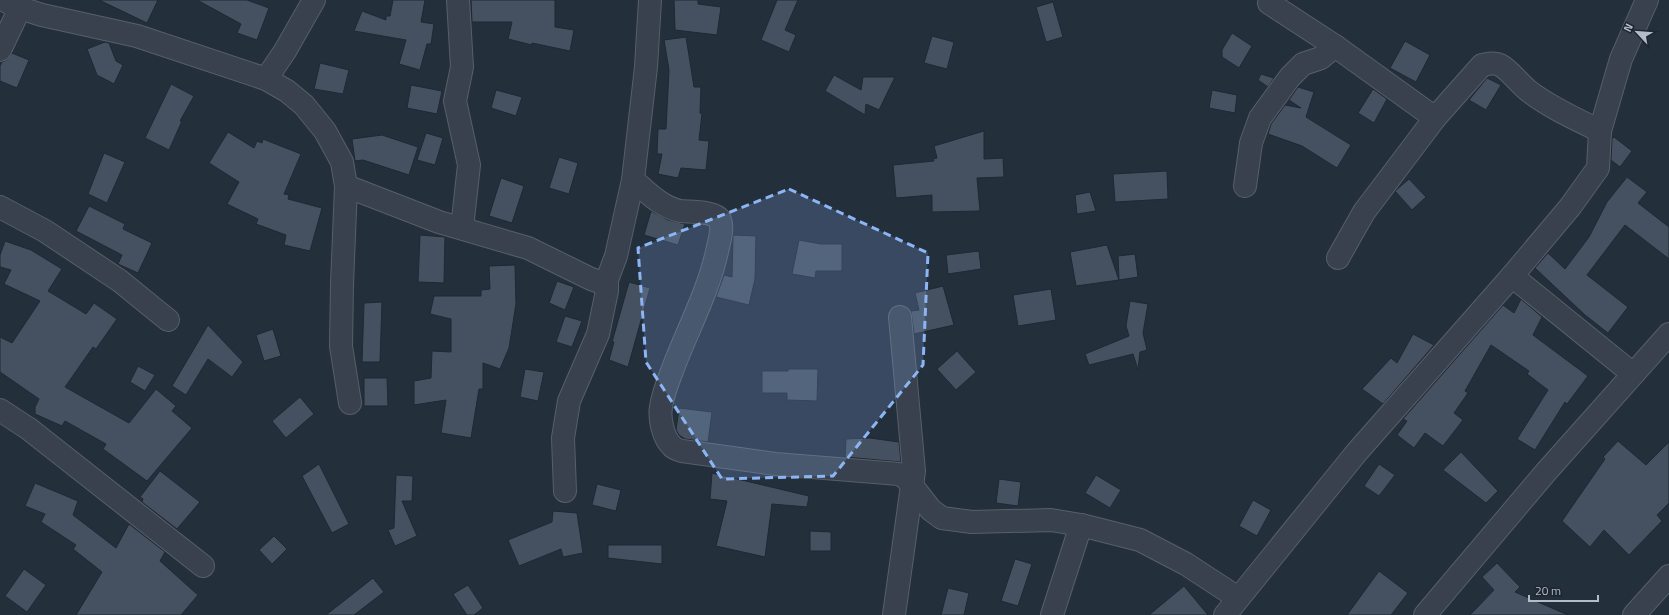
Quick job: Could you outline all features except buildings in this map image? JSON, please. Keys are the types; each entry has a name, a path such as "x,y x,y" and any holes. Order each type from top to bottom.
{"street":[{"path":"266,79 285,52 314,0"},
{"path":"458,0 462,67 456,101 469,165 462,228"},
{"path":"565,491 564,438 569,401 598,334 607,291 607,280 616,256 633,180 646,67 650,0"},
{"path":"1225,615 1357,452 1512,276 1570,207 1598,168 1600,131 1621,59 1647,0"},
{"path":"1269,3 1335,46 1435,118"},
{"path":"0,50 12,4 42,15 136,36 266,79 287,91 304,105 325,131 342,162 346,186 341,346 350,402"},
{"path":"1245,186 1251,143 1260,118 1290,77 1303,64 1321,58 1335,46"},
{"path":"1338,258 1364,212 1435,118 1482,65 1489,63 1499,65 1520,85 1531,93 1568,115 1600,131"},
{"path":"633,180 664,205 672,209 714,214 720,219 721,226 716,256 706,286 669,380 661,407 661,423 667,440 672,447 682,452 775,464 892,472 906,478 931,510 942,518 972,522 1051,520 1081,525 1140,540 1186,564 1238,598"},
{"path":"346,186 394,206 528,248 591,279 600,282 607,280"},
{"path":"0,207 45,231 120,281 168,320"},
{"path":"1512,276 1633,374"},
{"path":"894,615 913,488 914,471 900,317"},
{"path":"1425,615 1546,472 1669,334"},
{"path":"0,410 29,429 203,566"},
{"path":"1052,615 1081,525"},
{"path":"1634,615 1669,576"}],"highlighted area":[{"path":"789,189 928,253 923,365 833,476 722,479 646,362 638,248"}]}
